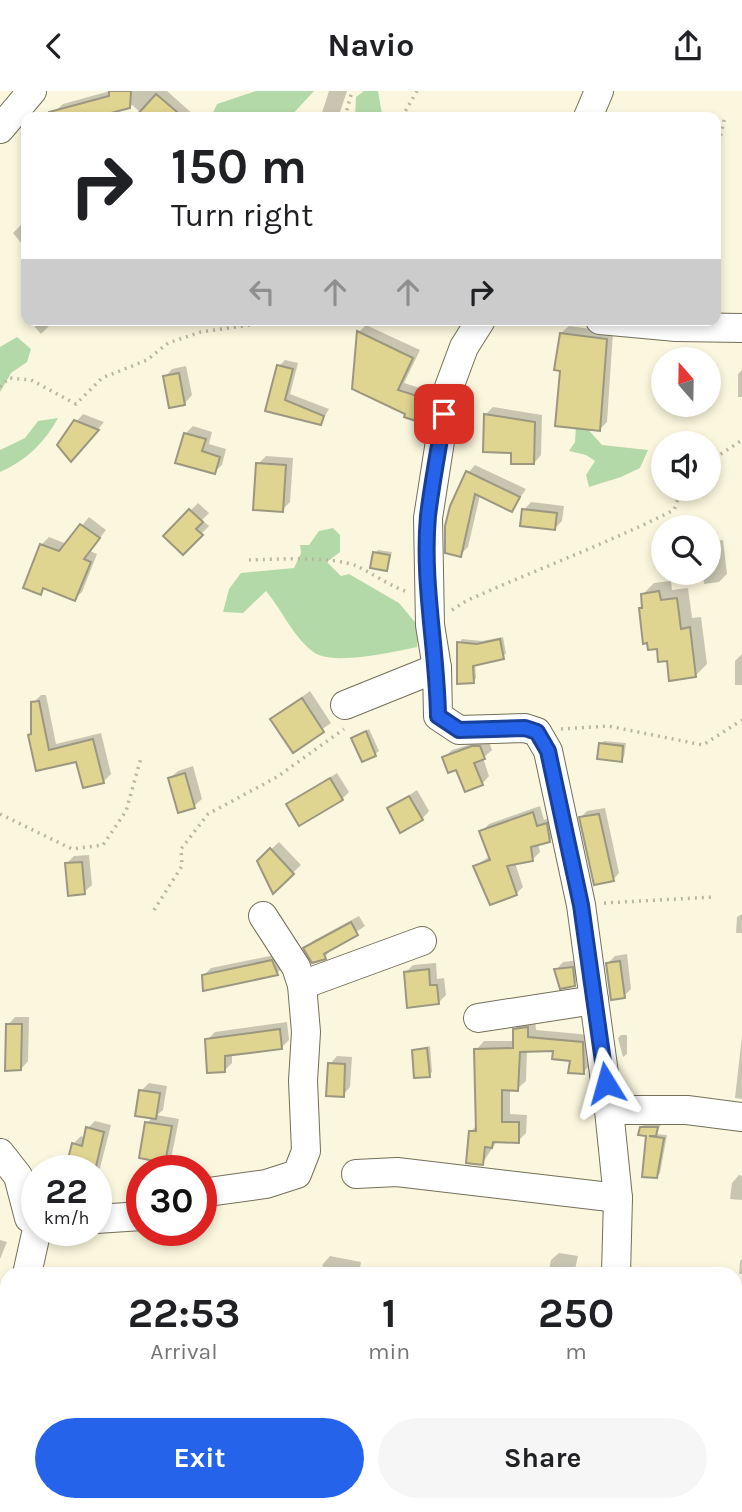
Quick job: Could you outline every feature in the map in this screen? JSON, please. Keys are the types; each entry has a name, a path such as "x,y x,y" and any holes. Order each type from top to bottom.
{"street":[{"path":"0,129 32,91"},
{"path":"590,112 599,91"},
{"path":"477,326 464,347 447,390 428,518 430,612 437,668 438,716 459,730 525,728 537,732 548,751 581,905 609,1110 618,1198 616,1267"},
{"path":"665,326 742,328"},
{"path":"348,715 437,668"},
{"path":"217,1191 266,1184 297,1174 306,1151 303,1080 306,1033 302,985 296,967 263,916"},
{"path":"302,985 422,941"},
{"path":"478,1019 594,1000"},
{"path":"609,1110 687,1110 742,1117"},
{"path":"0,1153 18,1176 21,1187"},
{"path":"356,1174 397,1172 618,1198"},
{"path":"29,1267 33,1246"}],"path":[{"path":"346,112 352,91"},
{"path":"405,112 417,91"},
{"path":"721,134 725,116"},
{"path":"0,387 9,378 31,380 76,404 102,378 147,360 168,343 201,331 239,326"},
{"path":"721,454 742,440"},
{"path":"249,560 295,558 355,566 430,612 466,601 566,556 626,534 674,510 677,501"},
{"path":"154,911 182,866 181,849 208,814 276,777 348,715"},
{"path":"537,732 608,726 703,745 742,720"},
{"path":"0,814 72,849 103,845 126,811 141,758"},
{"path":"581,905 715,897"}],"green space":[{"path":"256,91 314,91 295,112 213,112 217,104"},
{"path":"364,91 378,91 382,112 355,112 356,97"},
{"path":"17,337 31,349 27,362 11,373 0,392 0,347"},
{"path":"58,418 34,450 0,472 0,450 25,438 38,421"},
{"path":"576,425 585,426 602,445 648,450 640,468 589,487 586,475 595,461 586,455 569,451 575,442"},
{"path":"333,528 340,535 340,552 327,562 341,576 349,574 399,603 419,627 417,647 362,657 320,656 299,638 266,591 243,613 223,612 229,589 241,573 294,568 301,553 300,545 309,545 319,531"}],"building":[{"path":"109,91 131,91 130,108 115,112 49,112 109,96"},
{"path":"156,94 177,112 140,112"},
{"path":"357,331 413,358 398,390 430,400 425,424 404,417 405,414 352,389"},
{"path":"560,333 607,339 600,431 555,426 560,371 554,370"},
{"path":"277,365 293,369 285,400 324,416 321,425 265,411"},
{"path":"179,373 185,405 169,408 163,376"},
{"path":"484,414 535,422 534,464 511,464 511,453 483,452"},
{"path":"74,420 99,430 71,462 57,445"},
{"path":"184,433 206,439 202,451 220,457 215,474 175,463"},
{"path":"256,463 286,465 283,512 253,510"},
{"path":"466,471 520,497 512,512 475,494 461,557 445,553 445,526 450,506"},
{"path":"189,509 203,522 196,529 203,535 183,555 163,536"},
{"path":"522,509 557,513 555,530 520,526"},
{"path":"80,524 100,538 84,559 91,562 75,601 43,588 41,595 23,588 40,544 59,551"},
{"path":"373,552 390,555 387,571 370,568"},
{"path":"659,591 661,600 677,598 681,629 690,627 696,677 669,681 667,661 658,662 657,649 648,650 647,643 643,644 639,608 642,608 641,594"},
{"path":"500,639 504,659 473,666 474,683 457,684 457,642 477,644"},
{"path":"302,698 324,732 293,753 270,719"},
{"path":"39,701 49,750 93,739 104,783 83,788 76,762 36,771 28,735 31,734 31,702"},
{"path":"366,731 376,756 362,762 351,738"},
{"path":"599,743 623,746 622,762 597,759"},
{"path":"472,746 480,746 485,759 474,763 483,785 465,792 456,770 448,773 442,757"},
{"path":"185,773 195,808 178,813 168,778"},
{"path":"330,778 343,800 299,826 286,804"},
{"path":"409,796 423,820 400,833 387,808"},
{"path":"533,812 537,826 547,823 550,842 531,847 533,861 507,866 517,895 490,905 473,866 490,860 479,831"},
{"path":"599,814 614,881 594,885 579,817"},
{"path":"270,848 294,874 273,894 257,861"},
{"path":"82,862 85,894 68,896 65,863"},
{"path":"351,922 358,935 324,954 326,959 312,963 303,948"},
{"path":"272,960 278,975 203,991 202,975"},
{"path":"620,961 625,998 611,1000 606,963"},
{"path":"573,967 575,986 560,989 554,969"},
{"path":"429,969 430,985 437,985 439,1004 407,1008 404,972"},
{"path":"6,1024 22,1024 21,1070 5,1071"},
{"path":"528,1027 528,1037 583,1042 584,1074 568,1073 570,1061 552,1059 553,1051 520,1052 518,1091 502,1090 502,1122 519,1122 519,1143 493,1142 492,1148 485,1147 483,1165 466,1163 469,1131 476,1131 474,1049 513,1048 513,1029"},
{"path":"280,1029 282,1049 225,1056 225,1072 207,1073 205,1039"},
{"path":"427,1048 430,1077 414,1078 412,1050"},
{"path":"328,1063 345,1064 344,1097 326,1096"},
{"path":"139,1090 160,1093 156,1119 135,1116"},
{"path":"145,1122 172,1126 167,1155 140,1155"},
{"path":"86,1127 104,1132 99,1155 69,1155 72,1143 82,1146"},
{"path":"640,1127 658,1127 656,1136 649,1136 664,1138 657,1178 642,1177 646,1136 638,1135"}],"route":[{"path":"444,414 428,518 430,625 436,651 438,716 459,730 525,728 537,732 548,751 581,905 606,1083"}]}
